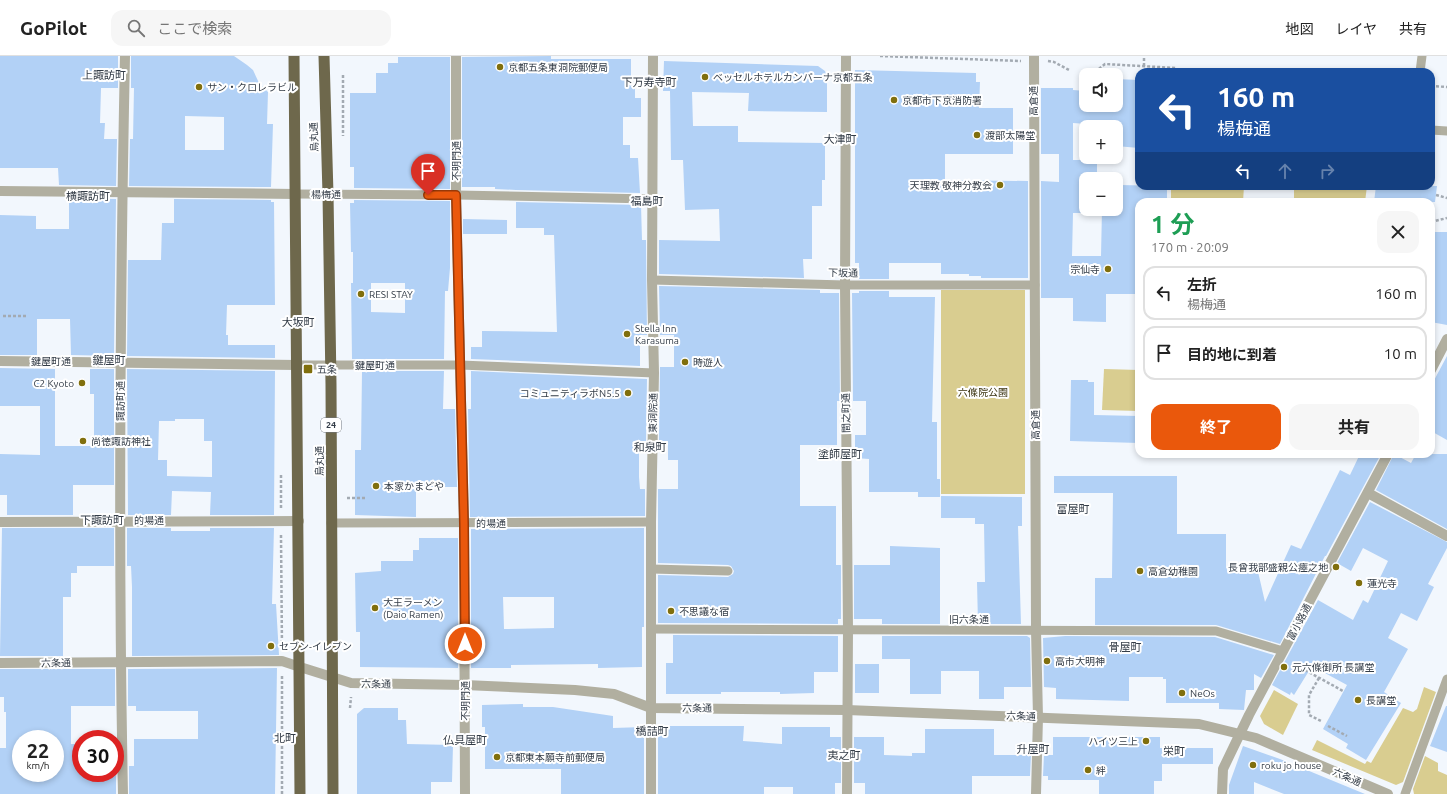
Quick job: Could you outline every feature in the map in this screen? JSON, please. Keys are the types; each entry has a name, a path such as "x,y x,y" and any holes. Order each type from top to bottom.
{"highway":[{"name":"烏丸通","path":"294,56 299,521 300,794"},
{"name":"烏丸通","path":"324,56 328,194 333,794"}],"street":[{"name":"諏訪町通","path":"123,794 120,362 125,56"},
{"name":"不明門通","path":"456,56 456,195 464,523 465,794"},
{"name":"東洞院通","path":"651,794 651,522 654,374 651,199 653,56"},
{"name":"間之町通","path":"846,56 845,284 848,630 846,794"},
{"name":"高倉通","path":"1034,58 1036,630 1038,717 1036,794"},
{"name":"楊梅通","path":"0,191 296,194"},
{"path":"1435,362 1447,339"},
{"name":"鍵屋町通","path":"0,361 297,365"},
{"name":"富小路通","path":"1222,794 1223,769 1240,734 1386,458"},
{"path":"1368,493 1447,536"},
{"name":"的場通","path":"0,522 121,520 299,521"},
{"name":"六条通","path":"0,663 282,661 351,684 465,685 614,694 650,708 847,710 1199,724 1256,738 1388,794"}],"lane":[{"path":"1420,68 1422,56"},
{"path":"1435,130 1447,131"},
{"name":"楊梅通","path":"296,194 456,195 651,199"},
{"name":"下坂通","path":"652,280 845,284 1034,285"},
{"name":"鍵屋町通","path":"297,365 460,366 654,374"},
{"name":"的場通","path":"331,523 651,522"},
{"path":"651,569 728,570"},
{"name":"旧六条通","path":"651,629 1216,631 1283,651"},
{"path":"1404,794 1447,679"}],"path":[{"path":"880,56 1034,58 1054,62 1069,70"},
{"path":"1144,56 1144,66"},
{"path":"1100,68 1105,64 1176,68"},
{"path":"1435,86 1447,87"},
{"path":"1436,195 1447,198"},
{"path":"1435,221 1447,218"},
{"path":"3,316 26,316"},
{"path":"346,498 367,498"},
{"path":"1305,670 1343,692"},
{"path":"1319,678 1309,695 1309,715 1321,721"},
{"path":"1328,726 1347,736"}],"green space":[{"path":"1171,190 1244,190 1243,198 1171,198"},
{"path":"1294,190 1366,190 1366,198 1294,198"},
{"name":"六條院公園","path":"941,290 1025,290 1025,494 941,494"},
{"path":"1104,369 1135,370 1135,411 1102,410"},
{"path":"1424,687 1436,692 1403,782 1396,785 1312,750 1317,740 1365,764 1367,761 1371,763 1403,708 1413,712 1417,709"},
{"path":"1274,690 1298,704 1283,735 1264,724 1260,716"},
{"path":"1425,756 1438,763 1438,771 1447,775 1447,794 1414,794 1413,789"}],"building":[{"path":"0,56 118,56 118,88 101,88 100,123 105,123 104,139 117,139 116,186 59,185 58,168 0,168"},
{"path":"131,56 234,56 247,65 253,70 259,83 268,92 267,124 273,124 271,187 129,186 130,139 133,139 134,88 131,88","holes":["185,116 224,117 224,150 185,150"]},
{"path":"551,56 551,59 631,59 631,85 635,85 635,98 641,98 641,117 623,117 623,145 630,145 630,158 638,158 640,193 462,187 462,57"},
{"path":"398,57 450,57 450,189 354,188 354,167 350,167 350,93 376,93 376,73 388,73 388,63 398,63"},
{"path":"664,61 818,66 825,71 827,76 827,112 748,111 749,93 692,92 693,126 738,126 738,142 825,143 825,180 822,180 822,206 812,206 812,259 803,259 804,278 659,274 659,240 720,241 719,209 685,210 683,160 671,160 670,91 663,91"},
{"path":"855,70 976,73 976,82 980,82 979,108 1013,108 1013,154 945,154 945,180 1028,181 1028,278 981,278 981,276 969,276 969,274 941,274 941,263 889,263 889,279 859,279 859,263 855,263"},
{"path":"1123,79 1135,80 1135,148 1123,147 1123,120 1079,120 1079,123 1073,123 1073,160 1079,160 1079,164 1097,164 1097,172 1079,172 1079,213 1073,213 1072,256 1101,256 1102,216 1123,216 1123,185 1135,185 1135,190 1167,190 1167,198 1135,198 1135,294 1106,294 1106,322 1073,321 1073,298 1041,298 1041,181 1059,182 1059,154 1041,154 1041,88 1073,88 1073,90 1079,90 1079,112 1123,112"},
{"path":"1435,186 1437,186 1435,202 1435,198 1374,198 1376,190 1435,190"},
{"path":"69,198 116,199 114,356 71,355 70,319 37,319 37,355 0,355 0,215 36,216 36,229 69,229"},
{"path":"174,199 271,200 271,202 274,202 275,305 227,305 226,335 228,335 228,345 275,345 275,358 127,356 128,260 161,260 162,223 174,223"},
{"path":"354,200 450,201 450,268 448,291 445,291 444,359 352,359 351,283 353,283 353,252 351,252 350,203 354,203","holes":["371,283 405,283 405,313 371,312"]},
{"path":"516,202 641,205 642,240 646,240 647,335 640,335 640,366 471,359 471,347 482,347 482,331 557,332 554,235 544,235 544,228 516,228"},
{"path":"463,219 507,220 507,234 463,234"},
{"path":"1435,232 1447,232 1447,325 1435,323"},
{"path":"659,286 820,290 820,293 839,293 840,401 837,401 837,445 800,445 800,506 836,506 836,565 841,565 841,619 838,619 838,624 658,623 658,575 728,577 733,574 734,571 731,566 728,565 658,563 658,489 678,489 678,460 668,460 668,441 659,441 660,367 674,367 674,335 660,335"},
{"path":"859,291 889,291 889,297 935,297 932,422 937,422 937,479 940,479 940,497 918,497 918,492 869,492 869,459 855,458 855,435 866,435 866,401 853,401 852,293 859,293"},
{"path":"1447,356 1447,440 1435,433 1435,378"},
{"path":"0,368 55,369 55,446 94,446 94,394 90,394 90,369 114,369 114,485 73,485 73,515 7,515 7,495 0,495 0,454 40,455 40,406 0,406"},
{"path":"127,369 275,371 274,515 210,515 211,492 172,491 171,515 128,515","holes":["175,419 204,419 204,441 212,441 212,477 167,476 167,460 158,460 159,421 175,421"]},
{"path":"362,371 444,371 443,409 455,409 457,487 416,487 416,517 355,515 355,450 361,450"},
{"path":"471,371 647,379 646,441 639,441 639,477 640,489 645,489 645,516 470,517 468,409 471,409"},
{"path":"1071,380 1088,380 1088,382 1094,382 1094,415 1135,416 1135,443 1070,441"},
{"path":"1435,454 1447,454 1447,529 1376,490 1392,458 1402,458 1411,463 1414,458 1435,458"},
{"path":"1358,458 1379,458 1325,556 1280,644 1216,625 1095,625 1095,578 1112,578 1113,493 1054,493 1054,476 1177,476 1177,534 1226,534 1226,568 1256,563 1265,602 1291,545 1301,549 1340,470 1350,475"},
{"path":"941,496 1022,497 1022,526 1018,526 1021,624 978,624 977,582 985,582 984,524 975,524 975,518 941,518"},
{"path":"1370,502 1447,542 1447,548 1428,584 1434,587 1417,621 1401,613 1388,638 1408,649 1384,692 1401,703 1366,760 1346,748 1348,744 1323,729 1347,685 1312,666 1294,695 1291,692 1290,695 1272,685 1318,600 1353,620 1363,600 1368,603 1388,561 1363,548 1351,571 1337,563"},
{"path":"2,528 114,528 114,566 77,566 77,573 71,573 71,597 63,597 63,656 0,656"},
{"path":"127,528 171,528 171,531 210,531 210,528 274,528 272,604 276,604 279,655 132,656 132,587 131,566 127,566"},
{"path":"644,528 644,627 642,627 642,667 598,668 598,664 511,665 511,668 471,668 471,529","holes":["503,597 554,597 554,628 504,629"]},
{"path":"419,538 458,538 458,668 360,667 360,632 356,632 355,573 381,571 381,561 413,561 413,550 419,550"},
{"path":"890,546 940,548 940,624 882,624 882,619 854,619 854,565 890,565"},
{"path":"673,635 838,636 838,672 814,672 814,693 780,694 780,692 721,692 721,694 666,694 666,663 673,663"},
{"path":"882,636 1027,636 1030,638 1031,687 1004,687 1004,699 979,699 979,671 941,671 941,694 910,694 910,659 882,659"},
{"path":"1065,636 1215,637 1274,655 1261,678 1254,674 1254,690 1246,690 1244,710 1219,709 1219,703 1166,703 1166,679 1163,679 1163,677 1129,677 1129,701 1056,699 1056,688 1044,687 1043,638"},
{"path":"855,664 879,664 879,693 855,693"},
{"path":"277,668 275,794 129,794 129,766 134,766 134,739 198,739 198,711 136,711 136,706 128,706 128,669"},
{"path":"0,669 115,669 115,706 71,706 71,744 72,782 116,782 116,794 0,794 0,748 6,748 6,712 4,712 4,697 0,697"},
{"path":"523,704 523,707 553,707 613,716 613,728 644,727 644,794 561,794 561,769 485,769 485,727 482,727 482,705"},
{"path":"1447,706 1447,752 1430,746"},
{"path":"364,708 398,708 398,720 406,720 407,744 453,745 452,782 431,782 431,794 357,794 357,714"},
{"path":"744,726 743,741 782,744 782,727 830,727 830,737 841,737 841,783 835,783 835,794 793,794 793,787 764,787 764,794 658,794 658,727"},
{"path":"925,729 994,729 994,755 1031,755 1030,776 972,776 972,794 865,794 865,783 854,783 854,737 884,737 884,755 912,756 912,753 925,753"},
{"path":"1053,737 1160,737 1160,748 1213,748 1213,764 1162,764 1162,781 1154,781 1154,794 1099,794 1099,780 1048,780 1048,776 1043,776 1044,755 1053,755"},
{"path":"1243,746 1280,759 1365,794 1284,794 1254,782 1254,794 1229,794 1229,785"}],"place":[{"name":"京都五条東洞院郵便局","path":"500,67"},
{"name":"ベッセルホテルカンパーナ京都五条","path":"705,77"},
{"name":"サン・クロレラビル","path":"199,87"},
{"name":"京都市下京消防署","path":"894,100"},
{"name":"渡部太陽堂","path":"977,135"},
{"name":"天理教 敬神分教会","path":"1000,185"},
{"name":"宗仙寺","path":"1108,269"},
{"name":"RESI STAY","path":"361,294"},
{"name":"Stella Inn Karasuma","path":"627,334"},
{"name":"時遊人","path":"685,362"},
{"name":"五条","path":"308,369"},
{"name":"C2 Kyoto","path":"82,383"},
{"name":"コミュニティラボN5.5","path":"628,393"},
{"name":"尚徳諏訪神社","path":"83,441"},
{"name":"本家かまどや","path":"376,486"},
{"name":"長曾我部盛親公瘞之地","path":"1336,567"},
{"name":"高倉幼稚園","path":"1140,571"},
{"name":"蓮光寺","path":"1359,583"},
{"name":"大王ラーメン (Daio Ramen)","path":"375,608"},
{"name":"不思議な宿","path":"671,611"},
{"name":"セブン-イレブン","path":"271,646"},
{"name":"高市大明神","path":"1047,661"},
{"name":"元六條御所 長講堂","path":"1284,667"},
{"name":"NeOs","path":"1182,693"},
{"name":"長講堂","path":"1358,700"},
{"name":"ハイツ三上","path":"1146,741"},
{"name":"京都東本願寺前郵便局","path":"497,757"},
{"name":"roku jo house","path":"1253,765"},
{"name":"絆","path":"1088,770"}],"district":[{"name":"上諏訪町","path":"104,75"},
{"name":"下万寿寺町","path":"649,82"},
{"name":"大津町","path":"840,139"},
{"name":"横諏訪町","path":"88,196"},
{"name":"福島町","path":"647,201"},
{"name":"大坂町","path":"298,322"},
{"name":"鍵屋町","path":"109,360"},
{"name":"和泉町","path":"650,447"},
{"name":"塗師屋町","path":"840,454"},
{"name":"富屋町","path":"1073,509"},
{"name":"下諏訪町","path":"102,520"},
{"name":"骨屋町","path":"1125,647"},
{"name":"橋詰町","path":"652,731"},
{"name":"北町","path":"285,738"},
{"name":"仏具屋町","path":"465,740"},
{"name":"升屋町","path":"1033,749"},
{"name":"栄町","path":"1174,751"},
{"name":"夷之町","path":"844,755"}],"route":[{"path":"428,195 456,195 464,523 465,644"}]}
